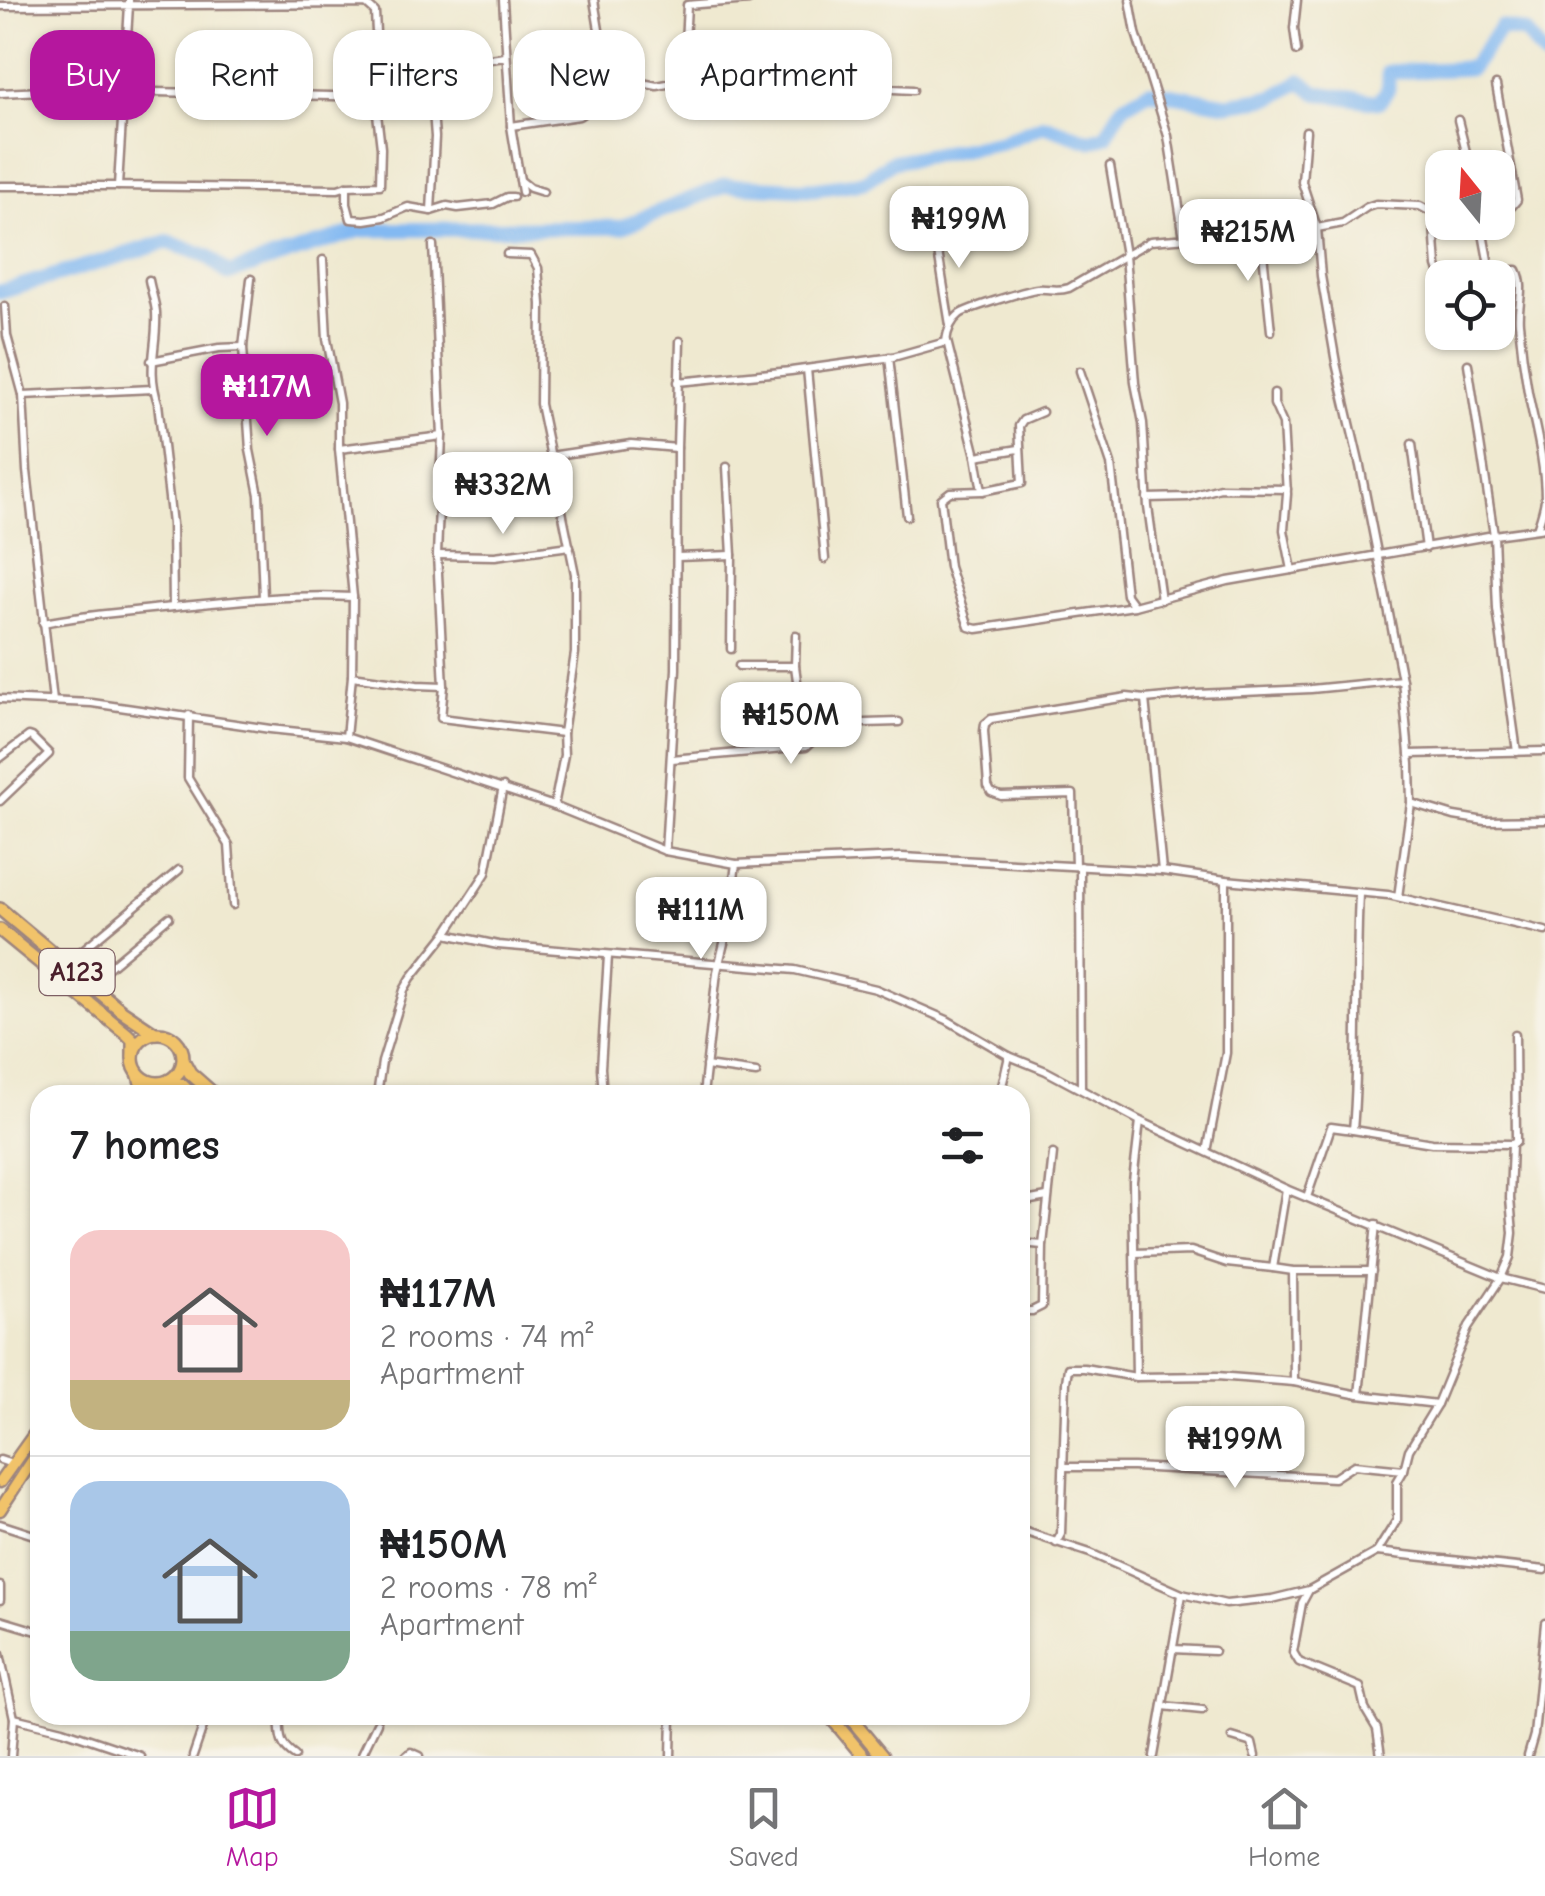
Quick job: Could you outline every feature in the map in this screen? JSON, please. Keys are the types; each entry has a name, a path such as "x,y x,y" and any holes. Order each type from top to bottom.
{"highway":[{"name":"A123","path":"0,909 134,1020 176,1040 183,1050 184,1062 203,1085"},
{"name":"A123","path":"0,930 134,1040 136,1072"},
{"path":"133,1057 140,1041 155,1033"},
{"path":"164,1085 176,1077 184,1062"},
{"path":"136,1072 156,1085"},
{"path":"837,1725 863,1756"},
{"path":"856,1725 882,1756"}],"main road":[{"path":"136,1072 141,1085"},
{"path":"0,1482 6,1462 30,1437"},
{"path":"0,1510 30,1465"}],"street":[{"path":"502,0 511,126 522,192"},
{"path":"594,0 599,30"},
{"path":"686,30 687,5 749,0"},
{"path":"1130,0 1136,34 1168,136 1184,238"},
{"path":"1297,0 1294,28 1298,51"},
{"path":"127,30 129,2"},
{"path":"0,6 129,2 366,4 375,12 376,30"},
{"path":"493,58 505,57"},
{"path":"1496,85 1508,150"},
{"path":"892,89 912,90"},
{"path":"0,93 30,92"},
{"path":"155,93 333,96"},
{"path":"118,186 122,120"},
{"path":"0,186 380,186 377,120"},
{"path":"431,212 435,120"},
{"path":"511,126 551,120"},
{"path":"1458,120 1466,150"},
{"path":"1306,131 1302,182 1317,228 1336,363 1402,680 1411,802 1398,897"},
{"path":"1110,166 1125,255 1147,498 1161,600"},
{"path":"520,180 544,192"},
{"path":"347,186 351,218 366,220 408,207 431,212 447,206 493,204 513,197"},
{"path":"678,382 889,357 946,342 950,326 961,312 1025,291 1042,288 1060,292 1150,241 1343,224 1376,204 1420,206 1433,214 1436,260"},
{"path":"933,221 950,326"},
{"path":"1260,233 1271,331"},
{"path":"433,245 442,436 438,555 444,686 440,718 563,733"},
{"path":"507,254 531,255 538,268 542,320 540,404 574,574 575,653 554,806"},
{"path":"323,260 327,339 339,403 339,448 354,597 346,737"},
{"path":"1042,412 1022,420 1020,426 1022,483 950,492 940,499 949,567 970,628 1134,606 1228,581 1541,528 1545,501 1542,450 1528,390 1518,310 1522,297 1520,274 1515,270"},
{"path":"251,279 243,347 250,450 259,495 263,598"},
{"path":"149,280 156,314 151,362 153,389 158,403 172,524 173,607"},
{"path":"5,306 7,336 23,395 27,471 53,701"},
{"path":"946,338 982,491"},
{"path":"665,851 676,669 680,341"},
{"path":"151,362 243,347"},
{"path":"889,357 907,516"},
{"path":"1468,364 1494,534 1497,608 1517,752"},
{"path":"807,368 825,558"},
{"path":"1080,371 1112,464 1126,595 1134,606"},
{"path":"23,395 153,389"},
{"path":"1274,393 1274,404 1283,424 1287,489 1284,530 1292,570"},
{"path":"339,448 442,436"},
{"path":"550,456 631,444 677,448"},
{"path":"1412,444 1426,548"},
{"path":"976,456 1020,449"},
{"path":"727,467 732,555 731,649"},
{"path":"1147,498 1188,497 1220,488 1287,489"},
{"path":"438,555 496,556 570,546"},
{"path":"676,557 732,555"},
{"path":"43,623 82,615 263,598 354,597"},
{"path":"796,635 795,666 806,747"},
{"path":"739,666 795,666"},
{"path":"352,676 444,686"},
{"path":"1081,1088 1078,866 1073,794 1001,796 991,792 985,724 991,719 1127,698 1311,689 1402,680"},
{"path":"0,699 92,703 346,737 503,787 665,851 736,864 902,857 1162,871 1398,897 1545,931"},
{"path":"1145,699 1162,871"},
{"path":"189,715 188,778 230,845 233,906"},
{"path":"672,759 806,747 831,724 899,722"},
{"path":"0,758 28,736 49,754 0,800"},
{"path":"1409,754 1545,751"},
{"path":"379,1085 404,990 486,873 503,787"},
{"path":"1411,802 1485,821 1545,820"},
{"path":"704,1085 736,864"},
{"path":"66,964 179,870"},
{"path":"1207,1152 1226,1053 1226,880"},
{"path":"1352,1130 1357,1088 1359,894"},
{"path":"90,983 170,917"},
{"path":"446,934 498,945 795,970 876,990 948,1020 1010,1056 1286,1189 1501,1278 1545,1290"},
{"path":"602,1085 608,956"},
{"path":"1307,1197 1331,1127 1432,1143 1516,1142 1515,1035"},
{"path":"1003,1085 1010,1056"},
{"path":"706,1066 756,1073"},
{"path":"1136,1377 1133,1180 1140,1121"},
{"path":"1030,1534 1090,1553 1182,1594 1226,1604 1309,1590 1376,1552 1398,1520 1397,1482 1409,1450 1437,1404 1469,1326 1501,1278 1510,1256 1514,1233 1510,1198 1512,1144"},
{"path":"1030,1311 1042,1306 1043,1245 1053,1154"},
{"path":"1273,1268 1286,1189"},
{"path":"1030,1200 1047,1197"},
{"path":"1359,1395 1376,1224"},
{"path":"1030,1244 1043,1245"},
{"path":"1135,1253 1191,1251 1227,1263 1293,1271 1372,1271"},
{"path":"1293,1271 1294,1382"},
{"path":"1056,1543 1061,1534 1068,1368 1136,1377 1216,1376 1294,1382 1437,1404"},
{"path":"1065,1468 1132,1467 1334,1478 1354,1465 1404,1470"},
{"path":"0,1524 30,1534"},
{"path":"1376,1552 1545,1570"},
{"path":"0,1586 0,1600"},
{"path":"1309,1590 1302,1603 1292,1652 1300,1662 1360,1687 1365,1709 1378,1729 1381,1756"},
{"path":"1154,1756 1182,1594"},
{"path":"0,1620 30,1629"},
{"path":"1528,1756 1545,1623"},
{"path":"1173,1649 1214,1651"},
{"path":"0,1654 14,1718 12,1756"},
{"path":"1163,1706 1202,1710"},
{"path":"14,1718 30,1722"},
{"path":"43,1725 140,1756"},
{"path":"193,1756 204,1725"},
{"path":"280,1725 284,1748 295,1756"},
{"path":"361,1756 376,1725"},
{"path":"670,1756 672,1725"},
{"path":"1232,1737 1252,1744 1254,1756"},
{"path":"1532,1746 1545,1749"},
{"path":"406,1756 411,1752 420,1756"}],"waterway":[{"path":"0,292 167,242 208,256 228,274 361,230 621,227 726,185 813,189 864,182 891,162 1001,142 1044,125 1091,141 1106,135 1122,107 1149,91 1227,104 1274,97 1301,81 1317,93 1379,102 1388,89 1388,72 1471,68 1501,27 1526,33 1545,58"}]}
